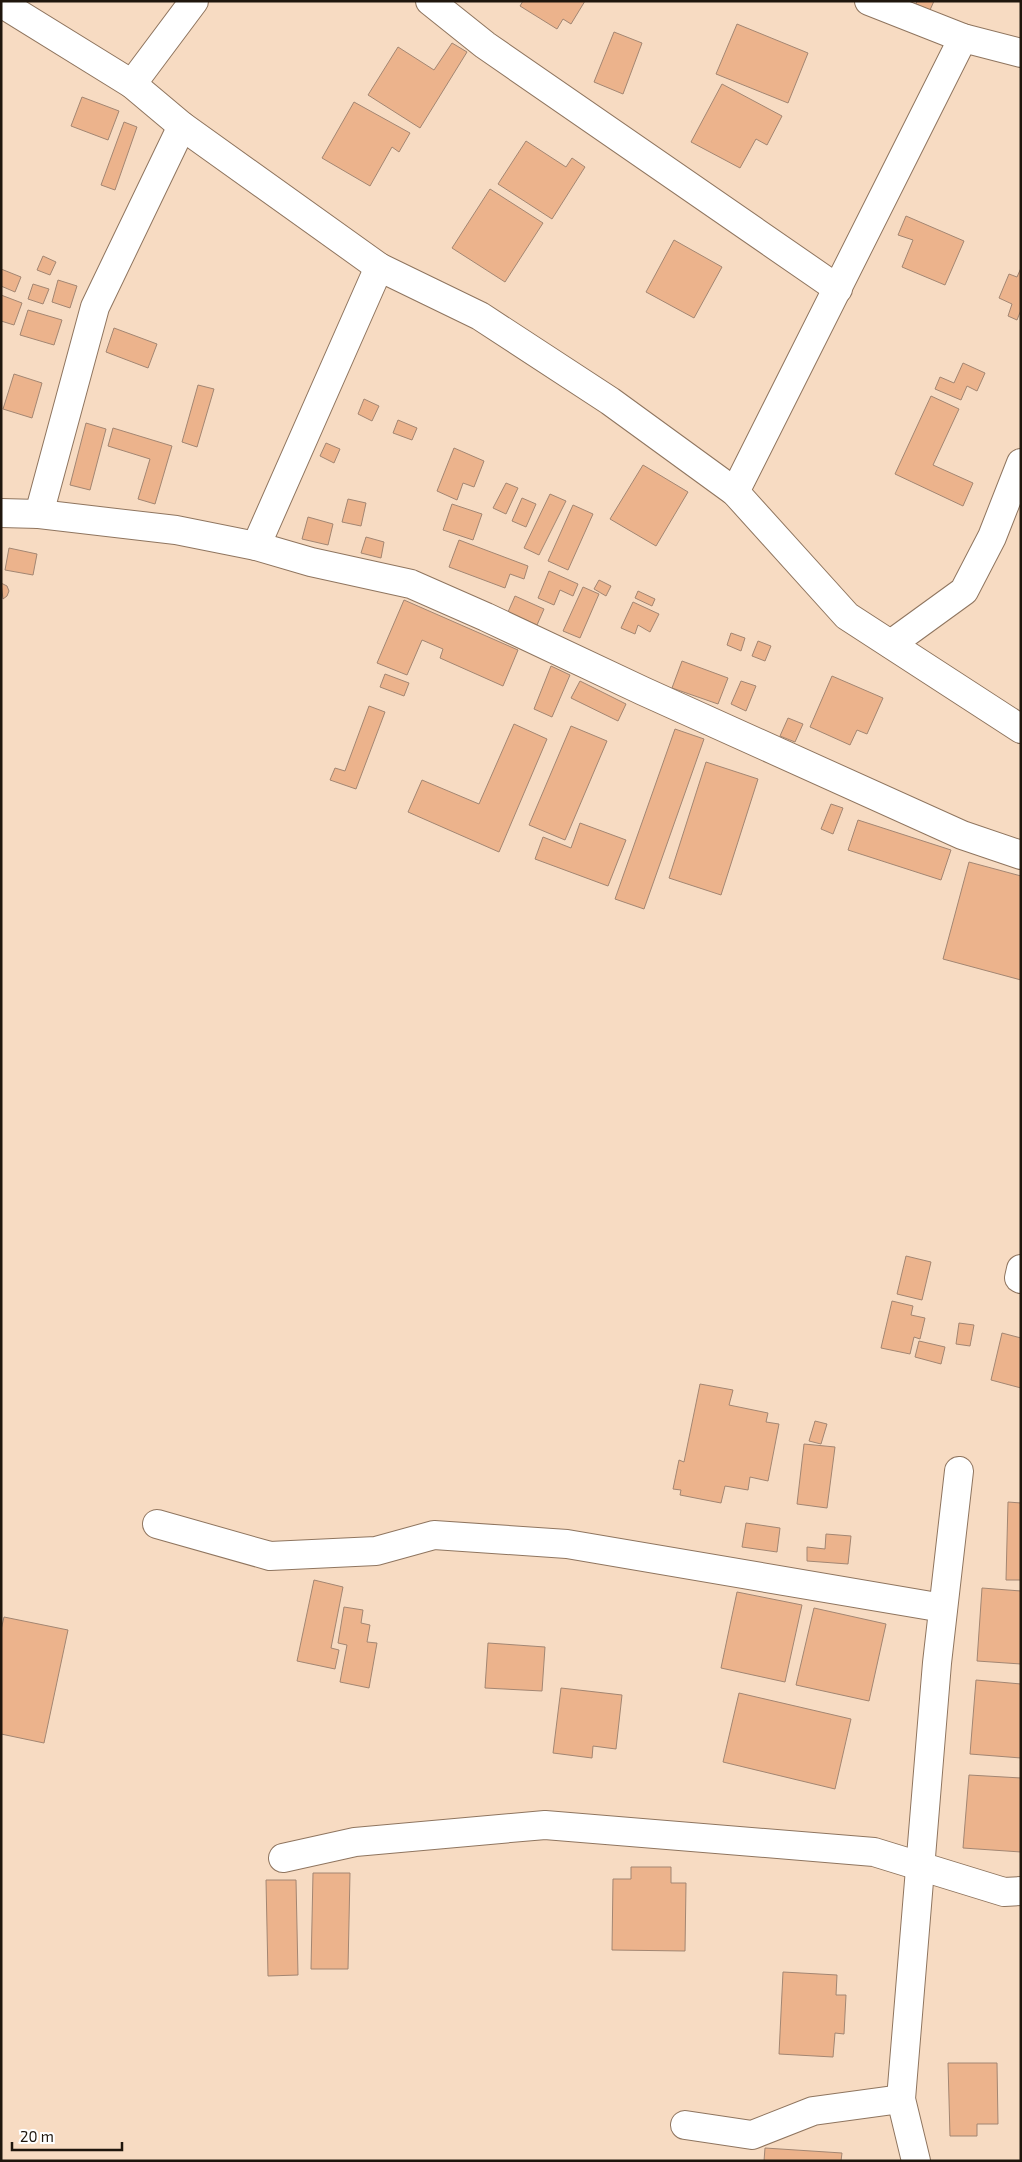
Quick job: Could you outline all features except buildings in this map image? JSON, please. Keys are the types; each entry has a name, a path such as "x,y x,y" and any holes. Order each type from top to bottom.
{"street":[{"path":"132,84 194,1"},
{"path":"430,1 485,45 838,289"},
{"path":"869,1 963,38 1021,53"},
{"path":"1,3 132,84 182,126 379,266 480,316 610,401 735,492 847,616 1021,729"},
{"path":"735,492 963,38"},
{"path":"39,514 95,307 182,126"},
{"path":"256,546 379,266"},
{"path":"891,644 964,590 992,537 1021,463"},
{"path":"1,514 39,514 176,530 256,546 311,562 411,584 486,617 642,692 962,835 1021,855"},
{"path":"1021,1269 1019,1278 1021,1279"},
{"path":"916,2161 901,2099 943,1608 959,1471"},
{"path":"157,1524 270,1556 376,1551 434,1535 567,1544 943,1608"},
{"path":"283,1858 355,1842 545,1825 874,1852 1004,1892 1021,1891"},
{"path":"685,2126 752,2135 813,2111 901,2099"}]}
